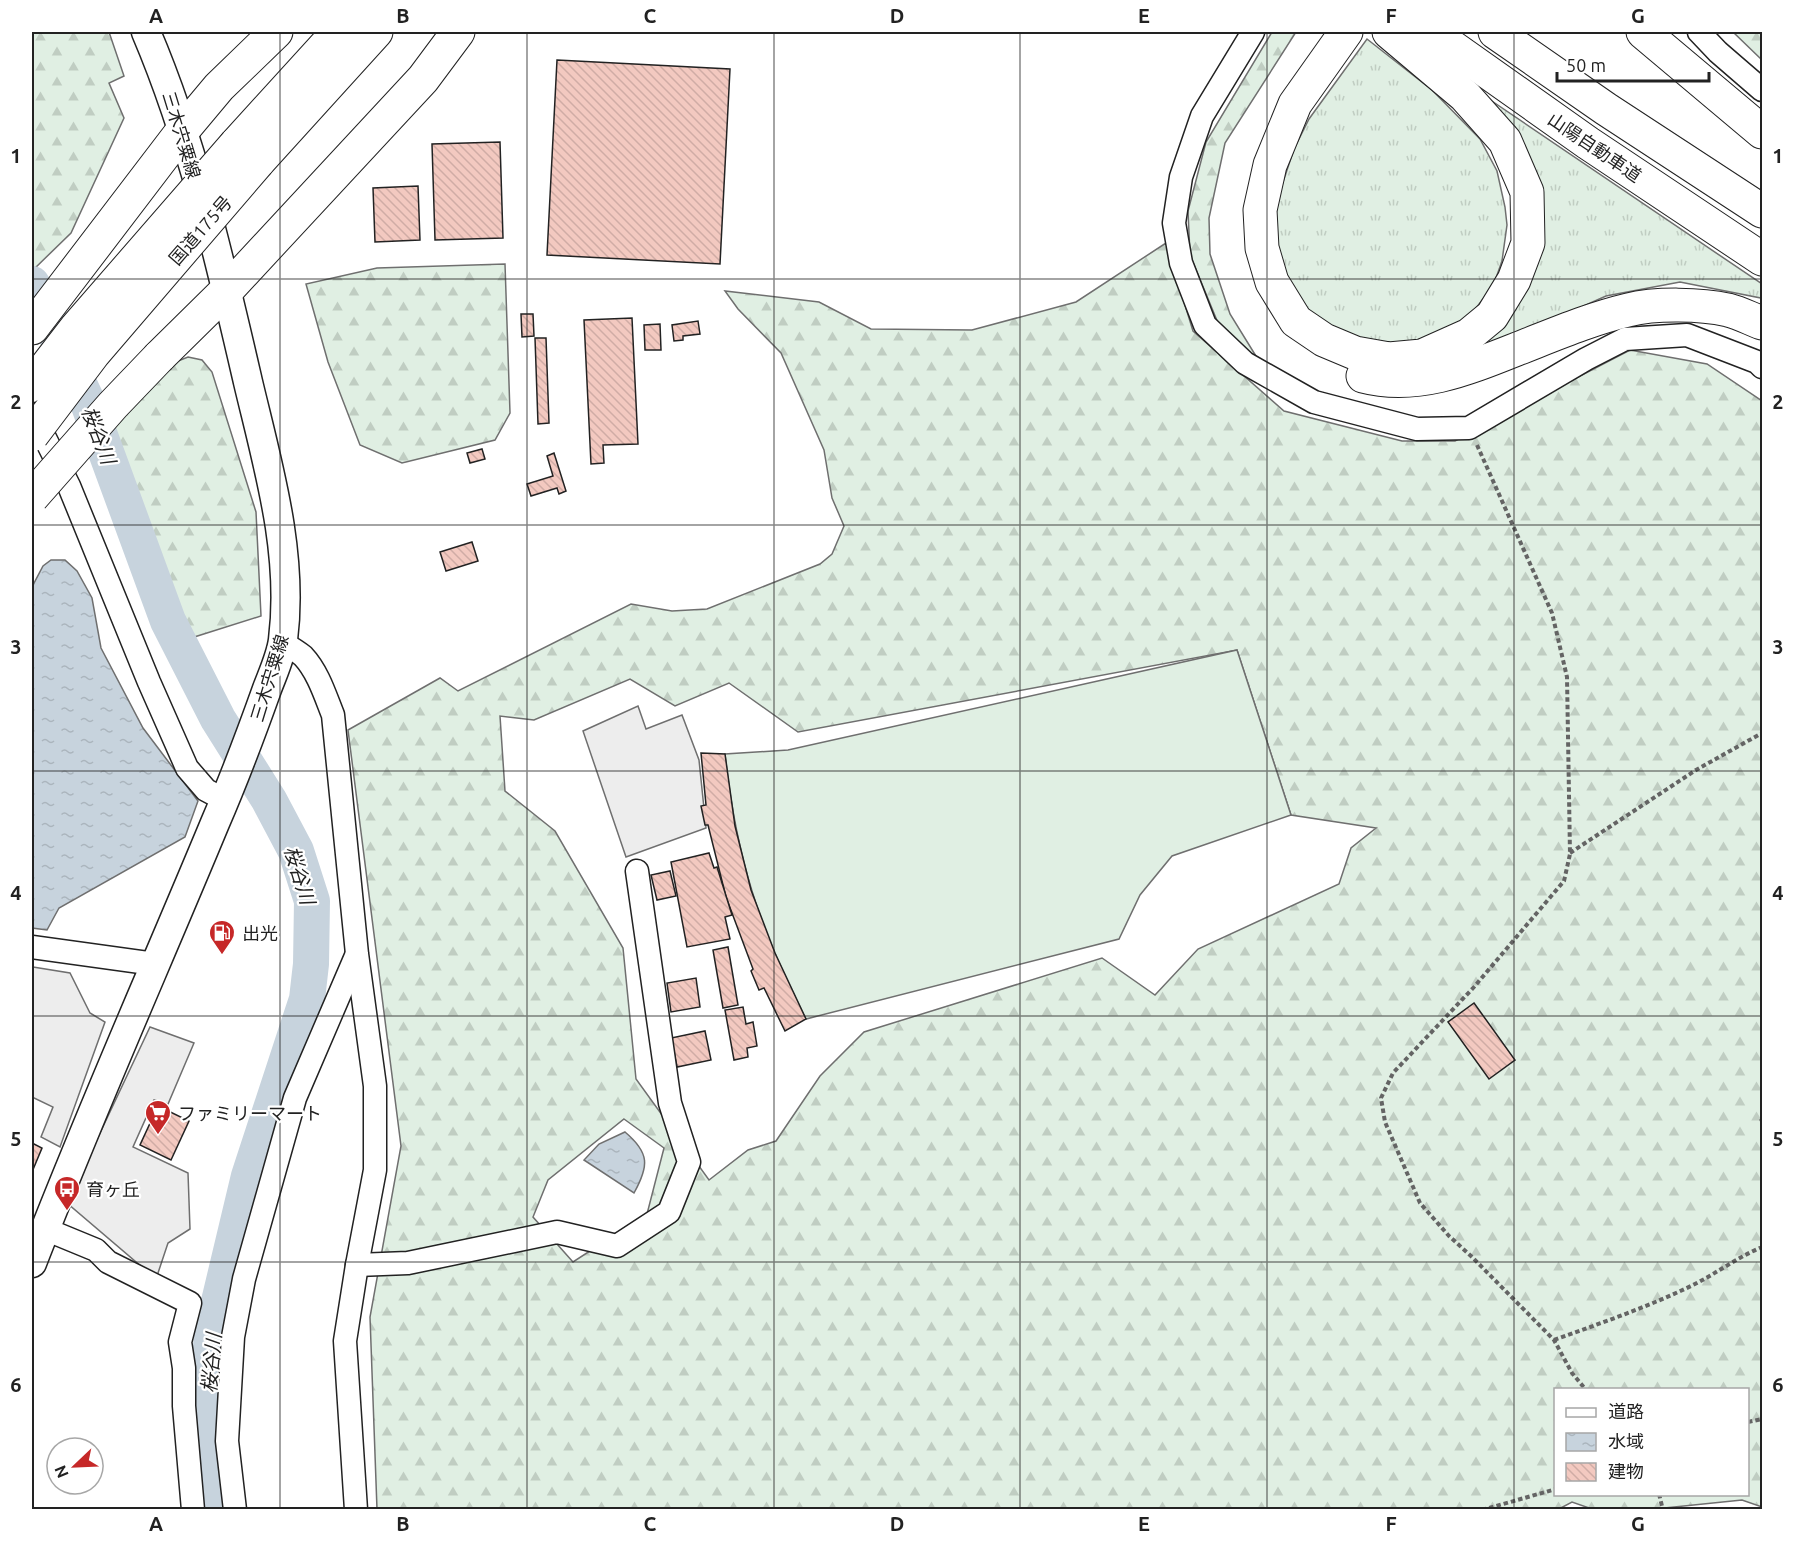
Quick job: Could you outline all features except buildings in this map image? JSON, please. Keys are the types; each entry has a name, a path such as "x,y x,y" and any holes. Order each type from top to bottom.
{"highway":[{"path":"32,328 183,130 219,87 276,32"},
{"name":"国道175号","path":"32,435 338,32"},
{"name":"国道175号","path":"32,385 76,328 247,153 376,32"},
{"path":"32,497 114,405 227,290 423,79 458,32"},
{"path":"1322,32 1274,104 1247,167 1241,204 1239,247 1256,301 1292,344 1330,368 1376,380 1412,381 1461,371 1561,332 1630,309 1684,304 1728,310 1762,322"},
{"path":"1346,32 1295,104 1270,165 1260,210 1262,248 1272,282 1296,321 1324,340 1354,353 1389,358 1422,356 1469,335 1492,315 1514,280 1528,243 1527,192 1505,141 1465,96 1389,32"},
{"name":"山陽自動車道","path":"1431,32 1588,143 1762,259"},
{"path":"1494,32 1606,109 1762,211"},
{"path":"1643,32 1762,132"}],"main road":[{"name":"三木宍粟線","path":"32,1263 253,729 283,643 286,594 284,552 271,480 227,290 183,130 146,32"}],"street":[{"path":"1253,32 1202,116 1181,177 1174,223 1181,263 1205,325 1245,363 1314,402 1417,429 1469,428 1586,359 1625,339 1687,335 1757,362 1762,367"},
{"path":"1699,32 1718,52 1762,90"},
{"path":"32,410 69,486 149,682 187,768 206,790 227,793"},
{"path":"283,643 302,655 313,669 333,715 357,954 375,1086 375,1170 345,1341 356,1509"},
{"path":"357,1265 408,1263 557,1232 617,1245 669,1212 689,1162 670,1103 637,871"},
{"path":"32,946 155,964"},
{"path":"235,1509 227,1441 233,1337 244,1279 295,1098 357,954"},
{"path":"45,1229 96,1250 108,1262 190,1303 180,1342 184,1368 184,1406 193,1509"}],"path":[{"path":"1469,428 1552,613 1567,677 1569,854 1564,881 1474,987 1393,1073 1381,1098 1385,1122 1420,1203 1449,1236 1554,1340 1572,1373 1585,1388"},
{"path":"1569,854 1696,770 1762,733"},
{"path":"1554,1340 1650,1305 1695,1284 1745,1254 1762,1247"},
{"path":"1482,1509 1554,1490"}],"green space":[{"path":"32,32 109,32 124,76 109,83 124,118 71,233 33,270"},
{"path":"1272,32 1296,32 1225,143 1209,218 1210,254 1230,314 1259,361 1218,323 1190,255 1188,211 1206,142"},
{"path":"1733,32 1762,32 1762,60"},
{"path":"1367,39 1432,90 1480,139 1497,171 1507,225 1502,261 1496,278 1476,308 1463,320 1431,337 1396,344 1344,335 1314,315 1290,287 1274,234 1278,197 1294,149 1309,119"},
{"path":"1480,93 1762,284 1761,298 1680,282 1606,296 1460,361 1541,232"},
{"path":"1166,243 1193,331 1284,411 1402,441 1455,441 1630,350 1707,364 1762,401 1762,1118 1760,1120 1762,1124 1762,1507 1742,1500 1645,1510 1592,1509 1572,1502 1557,1510 377,1509 370,1317 401,1146 348,730 440,678 458,691 631,604 672,611 707,609 820,564 832,554 844,526 832,498 824,450 781,353 738,309 725,291 819,302 871,329 972,330 1076,302","holes":["1237,650 1291,815 1376,828 1351,848 1339,884 1198,949 1155,995 1102,958 864,1032 820,1076 776,1141 748,1150 709,1180 636,1079 623,948 555,831 505,791 500,716 534,720 630,679 675,706 729,683 798,732","624,1119 664,1148 647,1214 573,1262 533,1217 548,1180"]},
{"path":"505,264 510,413 495,440 402,463 360,445 328,362 306,284 377,268"},
{"path":"188,357 202,360 212,372 256,512 261,616 191,638 152,554 110,429 173,363"},
{"path":"1237,650 1291,815 1172,856 1140,895 1119,939 806,1019 776,956 752,891 735,823 725,754 788,750"}],"shaded area":[{"path":"638,706 646,729 682,715 699,760 706,828 626,857 583,731"},
{"path":"33,967 70,973 90,1013 105,1022 60,1147 41,1137 53,1107 32,1097"},
{"path":"150,1027 194,1043 168,1104 154,1100 133,1147 188,1173 190,1229 168,1243 156,1279 67,1203"}],"water":[{"path":"51,560 65,560 77,571 92,598 101,648 143,728 198,801 185,837 59,908 47,930 32,928 32,587 43,566"},
{"path":"625,1132 643,1153 644,1167 634,1193 584,1160 599,1144"}],"waterway":[{"name":"桜谷川","path":"32,284 88,403 168,621 218,719 269,800 296,851 312,901 311,964 307,999 249,1176 212,1331 205,1439 212,1510"}],"place":[{"name":"出光","path":"222,956"},
{"name":"ファミリーマート","path":"158,1136"},
{"name":"育ヶ丘","path":"67,1212"}]}
